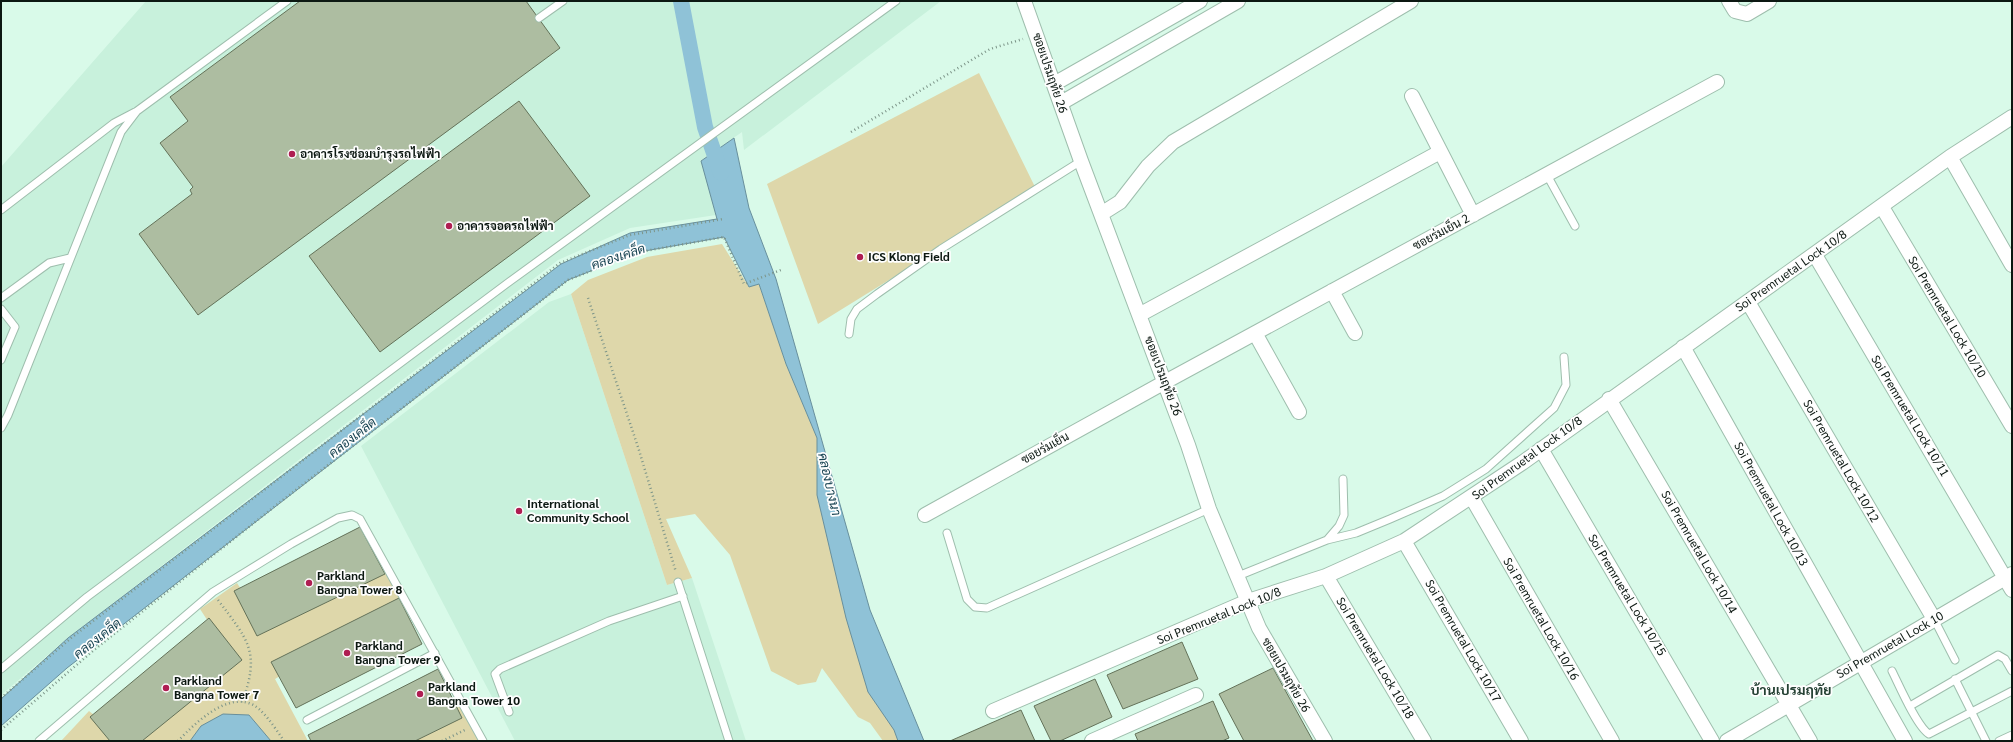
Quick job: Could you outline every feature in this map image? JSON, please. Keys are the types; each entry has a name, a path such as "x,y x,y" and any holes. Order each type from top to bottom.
{"street":[{"name":"ซอยเปรมฤทัย 26","path":"1024,1 1081,161 1188,445 1209,509 1259,628 1324,741"},
{"path":"1054,84 1200,1"},
{"path":"1060,103 1238,1"},
{"path":"1101,214 1120,202 1148,166 1173,142 1412,1"},
{"path":"1729,1 1735,11 1747,14 1769,1"},
{"path":"1166,20 1175,37"},
{"name":"ซอยร่มเย็น 2","path":"1165,382 1717,82"},
{"path":"1412,96 1474,215"},
{"name":"Soi Premruetal Lock 10/8","path":"992,711 1248,601 1326,576 1404,542 1472,498 1609,399 1882,207 1950,157 2012,117"},
{"path":"1140,315 1440,152"},
{"path":"1950,157 2012,265"},
{"name":"Soi Premruetal Lock 10/10","path":"1882,207 2012,426"},
{"name":"Soi Premruetal Lock 10/11","path":"1814,255 2008,576 2012,590"},
{"path":"1332,291 1355,334"},
{"name":"Soi Premruetal Lock 10/12","path":"1748,302 1934,619"},
{"path":"1255,333 1299,412"},
{"name":"Soi Premruetal Lock 10/13","path":"1683,347 1905,741"},
{"name":"ซอยร่มเย็น","path":"924,515 1165,382"},
{"name":"Soi Premruetal Lock 10/14","path":"1609,399 1810,741"},
{"name":"Soi Premruetal Lock 10/15","path":"1541,449 1712,741"},
{"name":"Soi Premruetal Lock 10/16","path":"1472,498 1612,741"},
{"name":"Soi Premruetal Lock 10/17","path":"1404,542 1521,741"},
{"name":"Soi Premruetal Lock 10/18","path":"1326,576 1424,741"},
{"name":"Soi Premruetal Lock 10","path":"1727,741 2008,576"},
{"path":"1092,741 1196,695"}],"lane":[{"path":"1,210 114,123 137,110 287,1"},
{"path":"539,18 562,1"},
{"path":"1,669 87,597 509,282 896,1"},
{"path":"2,424 121,132 137,110"},
{"path":"849,334 851,319 857,309 877,294 941,249 1081,161"},
{"path":"1548,175 1575,226"},
{"path":"1,298 49,263 70,258"},
{"path":"1,309 15,326 1,360"},
{"path":"1238,576 1327,540 1356,533 1397,516 1443,496 1486,470 1554,408 1566,385 1564,357"},
{"path":"1327,540 1339,526 1344,515 1345,497 1343,479"},
{"path":"947,533 967,599 975,607 986,608 1209,509"},
{"path":"39,741 213,592 291,544 338,518 352,515 360,519 483,741"},
{"path":"678,582 729,741"},
{"path":"509,712 494,674 500,669 609,621 683,596"},
{"path":"1934,619 1955,660"},
{"path":"307,720 435,653"},
{"path":"1910,706 1998,655 2005,659 2012,671"},
{"path":"1892,671 1910,706 1925,731 1929,734 1973,713 2012,691"},
{"path":"1955,679 1986,741"},
{"path":"1999,741 2012,735"}],"path":[{"path":"850,132 990,49 1036,34"},
{"path":"1,698 71,638 560,262 630,235 723,219"},
{"path":"1,730 94,650 279,503 568,280 639,252 724,237 744,284 781,270"},
{"path":"588,298 638,448 678,582"},
{"path":"213,592 248,642 251,672 242,702"},
{"path":"178,741 207,713 231,703 242,702 252,704 260,710 284,741"},
{"path":"442,741 474,725"}],"shaded area":[{"path":"146,1 941,1 744,150 742,132 702,160 716,215 630,228 558,260 68,638 1,695 1,167"},
{"name":"ICS Klong Field","path":"979,73 1036,189 818,324 767,184"},
{"path":"722,244 749,287 759,284 786,364 817,438 817,495 898,741 883,741 870,723 858,717 822,668 816,682 798,685 771,671 730,555 695,514 666,519 692,578 667,585 571,294 588,280 647,257"},
{"name":"International Community School","path":"571,294 667,585 692,578 746,741 515,741 361,446 549,302"},
{"path":"382,562 405,603 275,679 308,741 132,741 234,661 200,609 237,583 264,625"},
{"path":"460,706 480,741 395,741"},
{"path":"89,711 126,741 61,741"}],"water":[{"path":"734,138 749,208 776,279 870,610 924,741 898,741 894,730 868,692 846,618 817,495 817,438 786,364 759,284 749,287 724,237 639,252 568,280 67,668 1,726 1,699 68,638 561,264 630,233 717,219 701,161"},
{"path":"223,714 249,715 271,741 190,741 201,726"}],"building":[{"name":"อาคารโรงซ่อมบำรุงรถไฟฟ้า","path":"300,1 526,1 560,48 198,315 139,234 192,194 190,190 193,187 160,143 188,121 170,97"},
{"name":"อาคารจอดรถไฟฟ้า","path":"519,101 590,196 380,352 309,256"},
{"name":"Parkland Bangna Tower 8","path":"360,527 385,574 257,636 234,591"},
{"name":"Parkland Bangna Tower 9","path":"399,598 422,644 296,708 271,662"},
{"name":"Parkland Bangna Tower 7","path":"209,618 242,660 142,741 110,741 90,717"},
{"path":"1182,642 1198,679 1123,709 1107,675"},
{"path":"1273,668 1313,741 1244,741 1219,694"},
{"name":"Parkland Bangna Tower 10","path":"438,669 462,718 415,741 311,741 308,735"},
{"path":"1095,679 1112,717 1060,741 1051,741 1034,706"},
{"path":"1213,701 1229,738 1222,741 1138,741 1135,734"},
{"path":"1021,710 1035,741 950,741"}],"waterway":[{"path":"681,1 705,127 721,173"}],"place":[{"name":"อาคารโรงซ่อมบำรุงรถไฟฟ้า","path":"292,154"},
{"name":"อาคารจอดรถไฟฟ้า","path":"449,226"},
{"name":"ICS Klong Field","path":"860,257"},
{"name":"International Community School","path":"519,511"},
{"name":"Parkland Bangna Tower 8","path":"309,583"},
{"name":"Parkland Bangna Tower 9","path":"347,653"},
{"name":"Parkland Bangna Tower 7","path":"166,688"},
{"name":"Parkland Bangna Tower 10","path":"420,694"}],"district":[{"name":"บ้านเปรมฤทัย","path":"1791,690"}],"water label":[{"name":"คลองเคล็ด","path":"618,256"},
{"name":"คลองเคล็ด","path":"352,437"},
{"name":"คลองบางนา","path":"830,484"},
{"name":"คลองเคล็ด","path":"97,638"}]}
